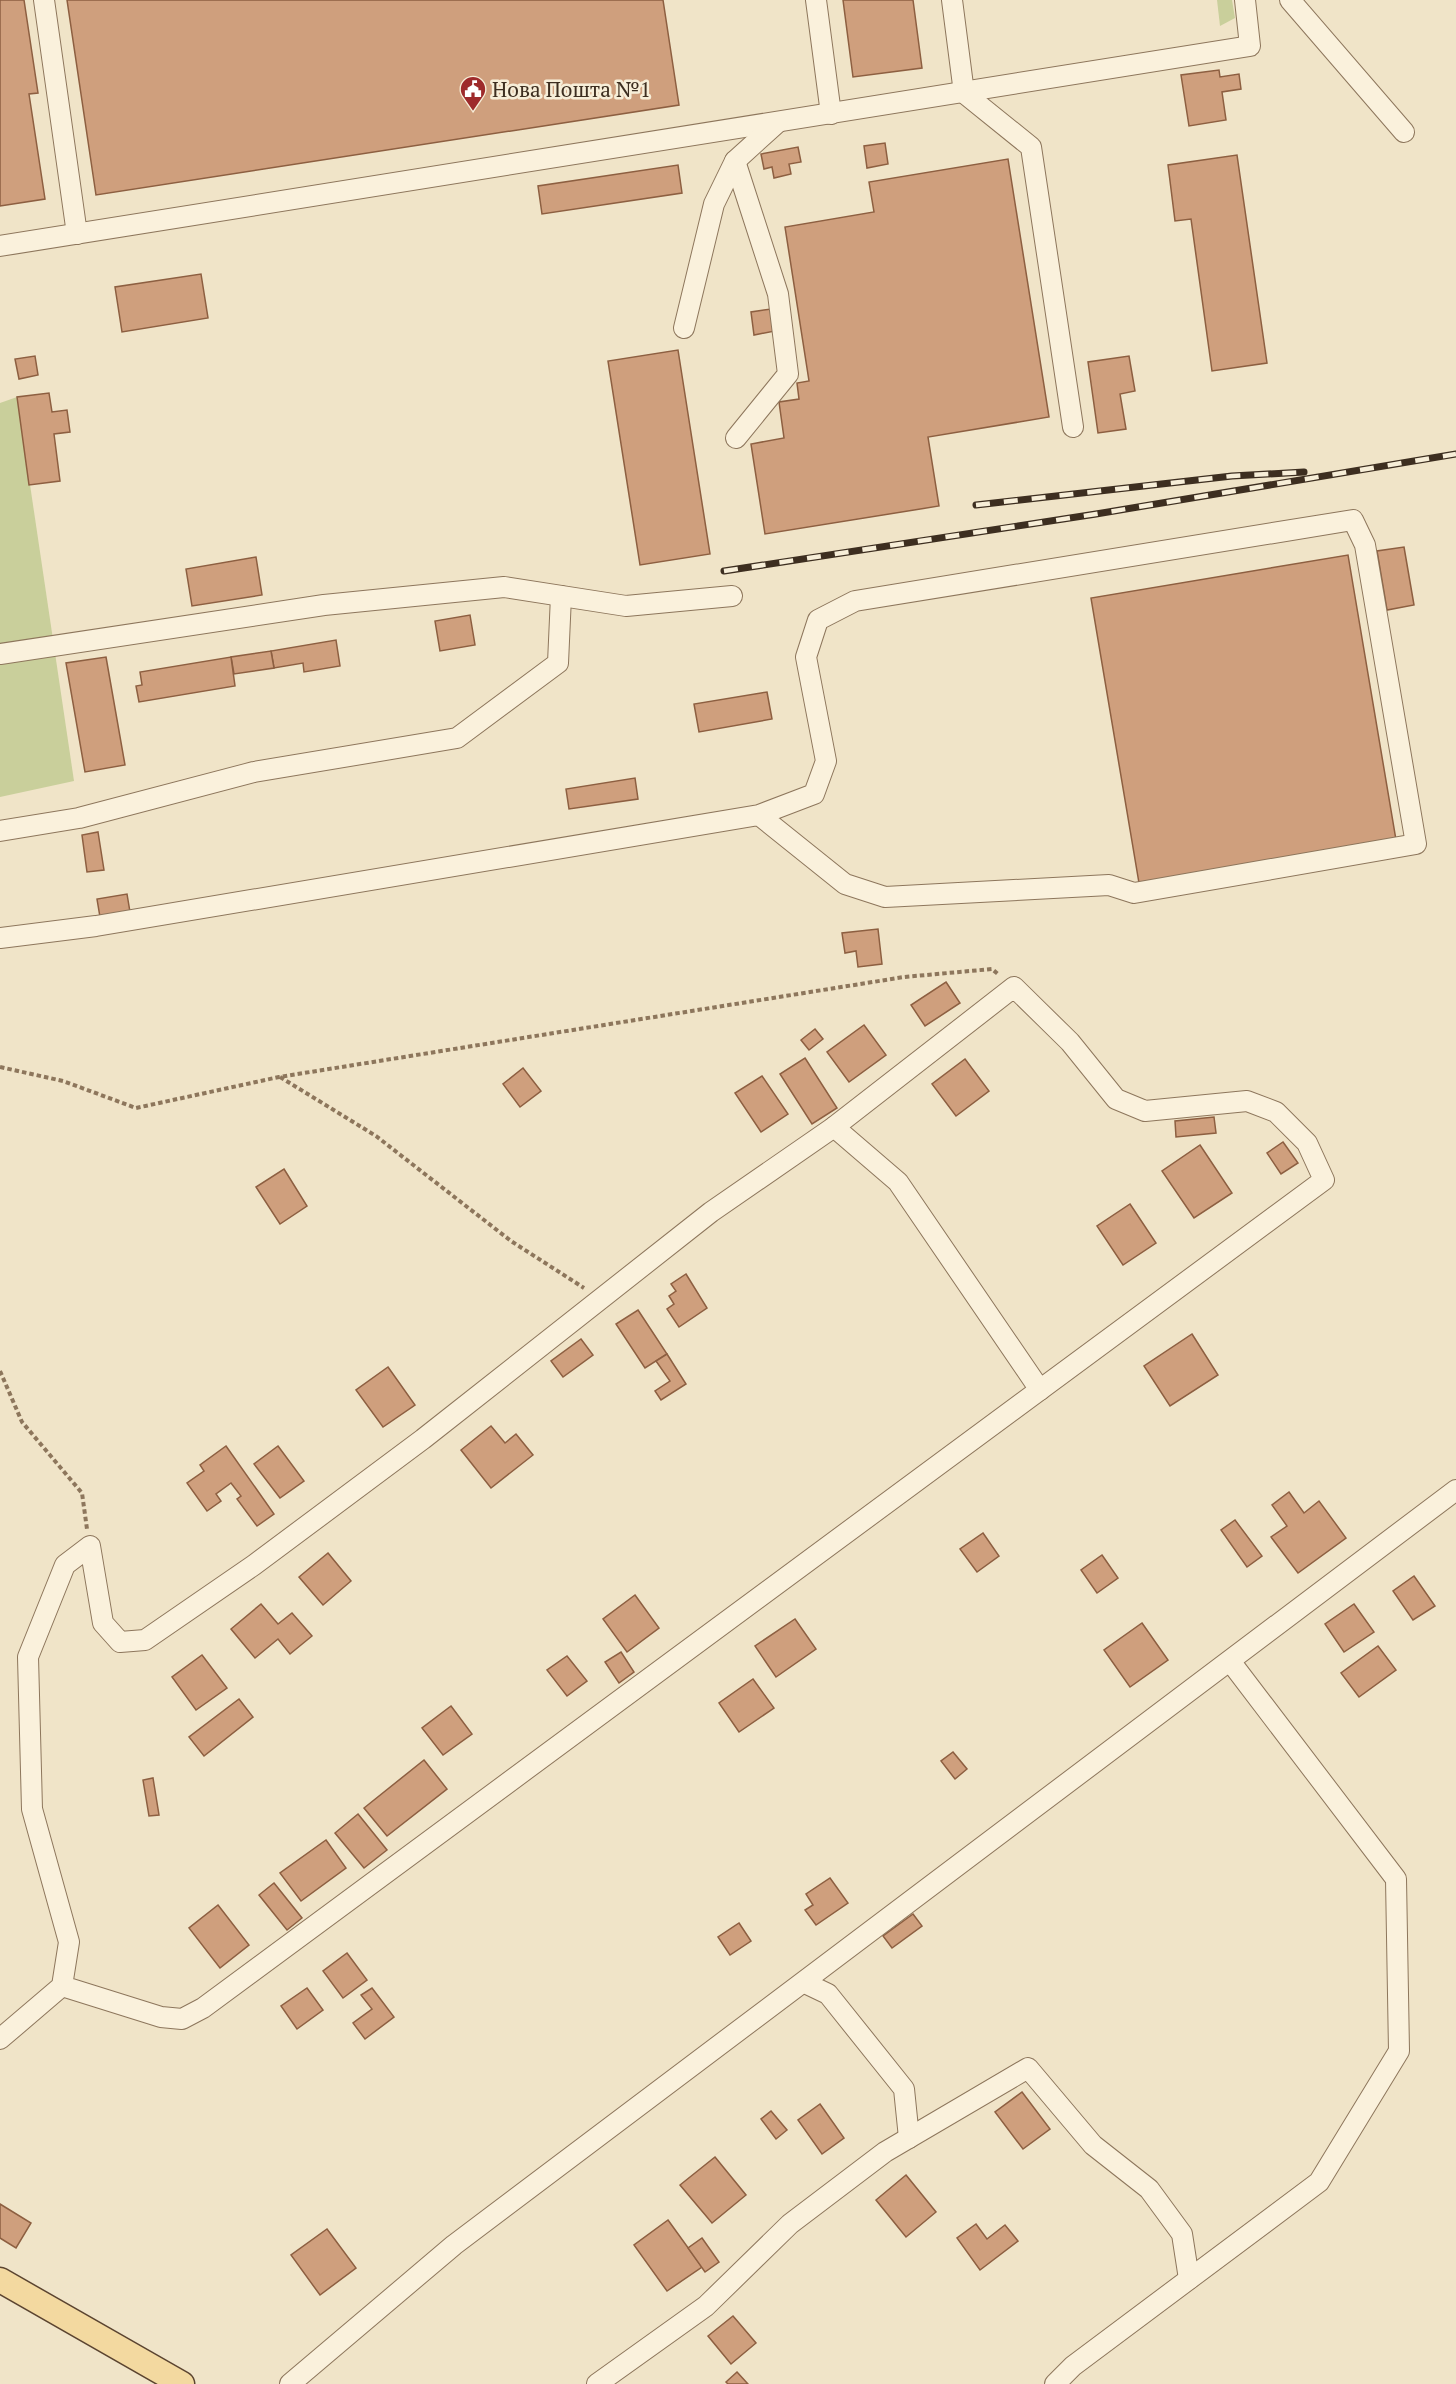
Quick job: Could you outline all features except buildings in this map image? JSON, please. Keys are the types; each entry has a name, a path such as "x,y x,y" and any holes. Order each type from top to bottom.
{"main road":[{"path":"0,2280 182,2384"}],"street":[{"path":"44,0 77,234"},
{"path":"816,0 831,114"},
{"path":"952,0 964,93 1031,147 1073,427"},
{"path":"0,246 1250,46 1245,0"},
{"path":"1290,0 1404,132"},
{"path":"684,328 714,204 735,161 778,122"},
{"path":"735,161 778,294 788,374 736,438"},
{"path":"0,938 96,926 759,814 814,794 826,761 806,657 818,620 855,601 1353,520 1365,545 1416,844 1134,893 1109,885 885,897 845,884 759,814"},
{"path":"0,654 324,605 504,586 626,606 732,596"},
{"path":"0,831 79,819 254,772 457,738 558,663 561,596"},
{"path":"0,2039 62,1986 69,1942 32,1809 28,1657 65,1565 90,1546 103,1623 120,1642 145,1640 254,1565 602,1300 711,1212 834,1127 1014,987 1070,1042 1116,1099 1145,1111 1247,1101 1276,1112 1307,1143 1324,1180 203,2008 182,2019 161,2017 62,1986"},
{"path":"834,1127 898,1182 1040,1390"},
{"path":"290,2384 454,2245 805,1983 1456,1490"},
{"path":"1054,2384 1073,2366 1319,2181 1399,2051 1396,1879 1230,1661"},
{"path":"805,1983 828,1994 904,2089 909,2138"},
{"path":"597,2384 706,2306 790,2224 885,2152 1028,2067 1093,2145 1149,2189 1182,2234 1189,2279"}],"path":[{"path":"0,1067 63,1081 136,1107 279,1077 904,977 992,969 1014,987"},
{"path":"279,1077 376,1136 511,1241 602,1300"},
{"path":"0,1371 22,1422 82,1493 90,1546"}],"green space":[{"path":"1217,0 1232,0 1235,18 1220,26"},
{"path":"17,397 74,781 0,797 0,403"}],"railway":[{"path":"724,571 1096,514 1456,454"},
{"path":"976,505 1232,476 1304,472"}],"place":[{"name":"Нова Пошта №1","path":"473,112"}]}
